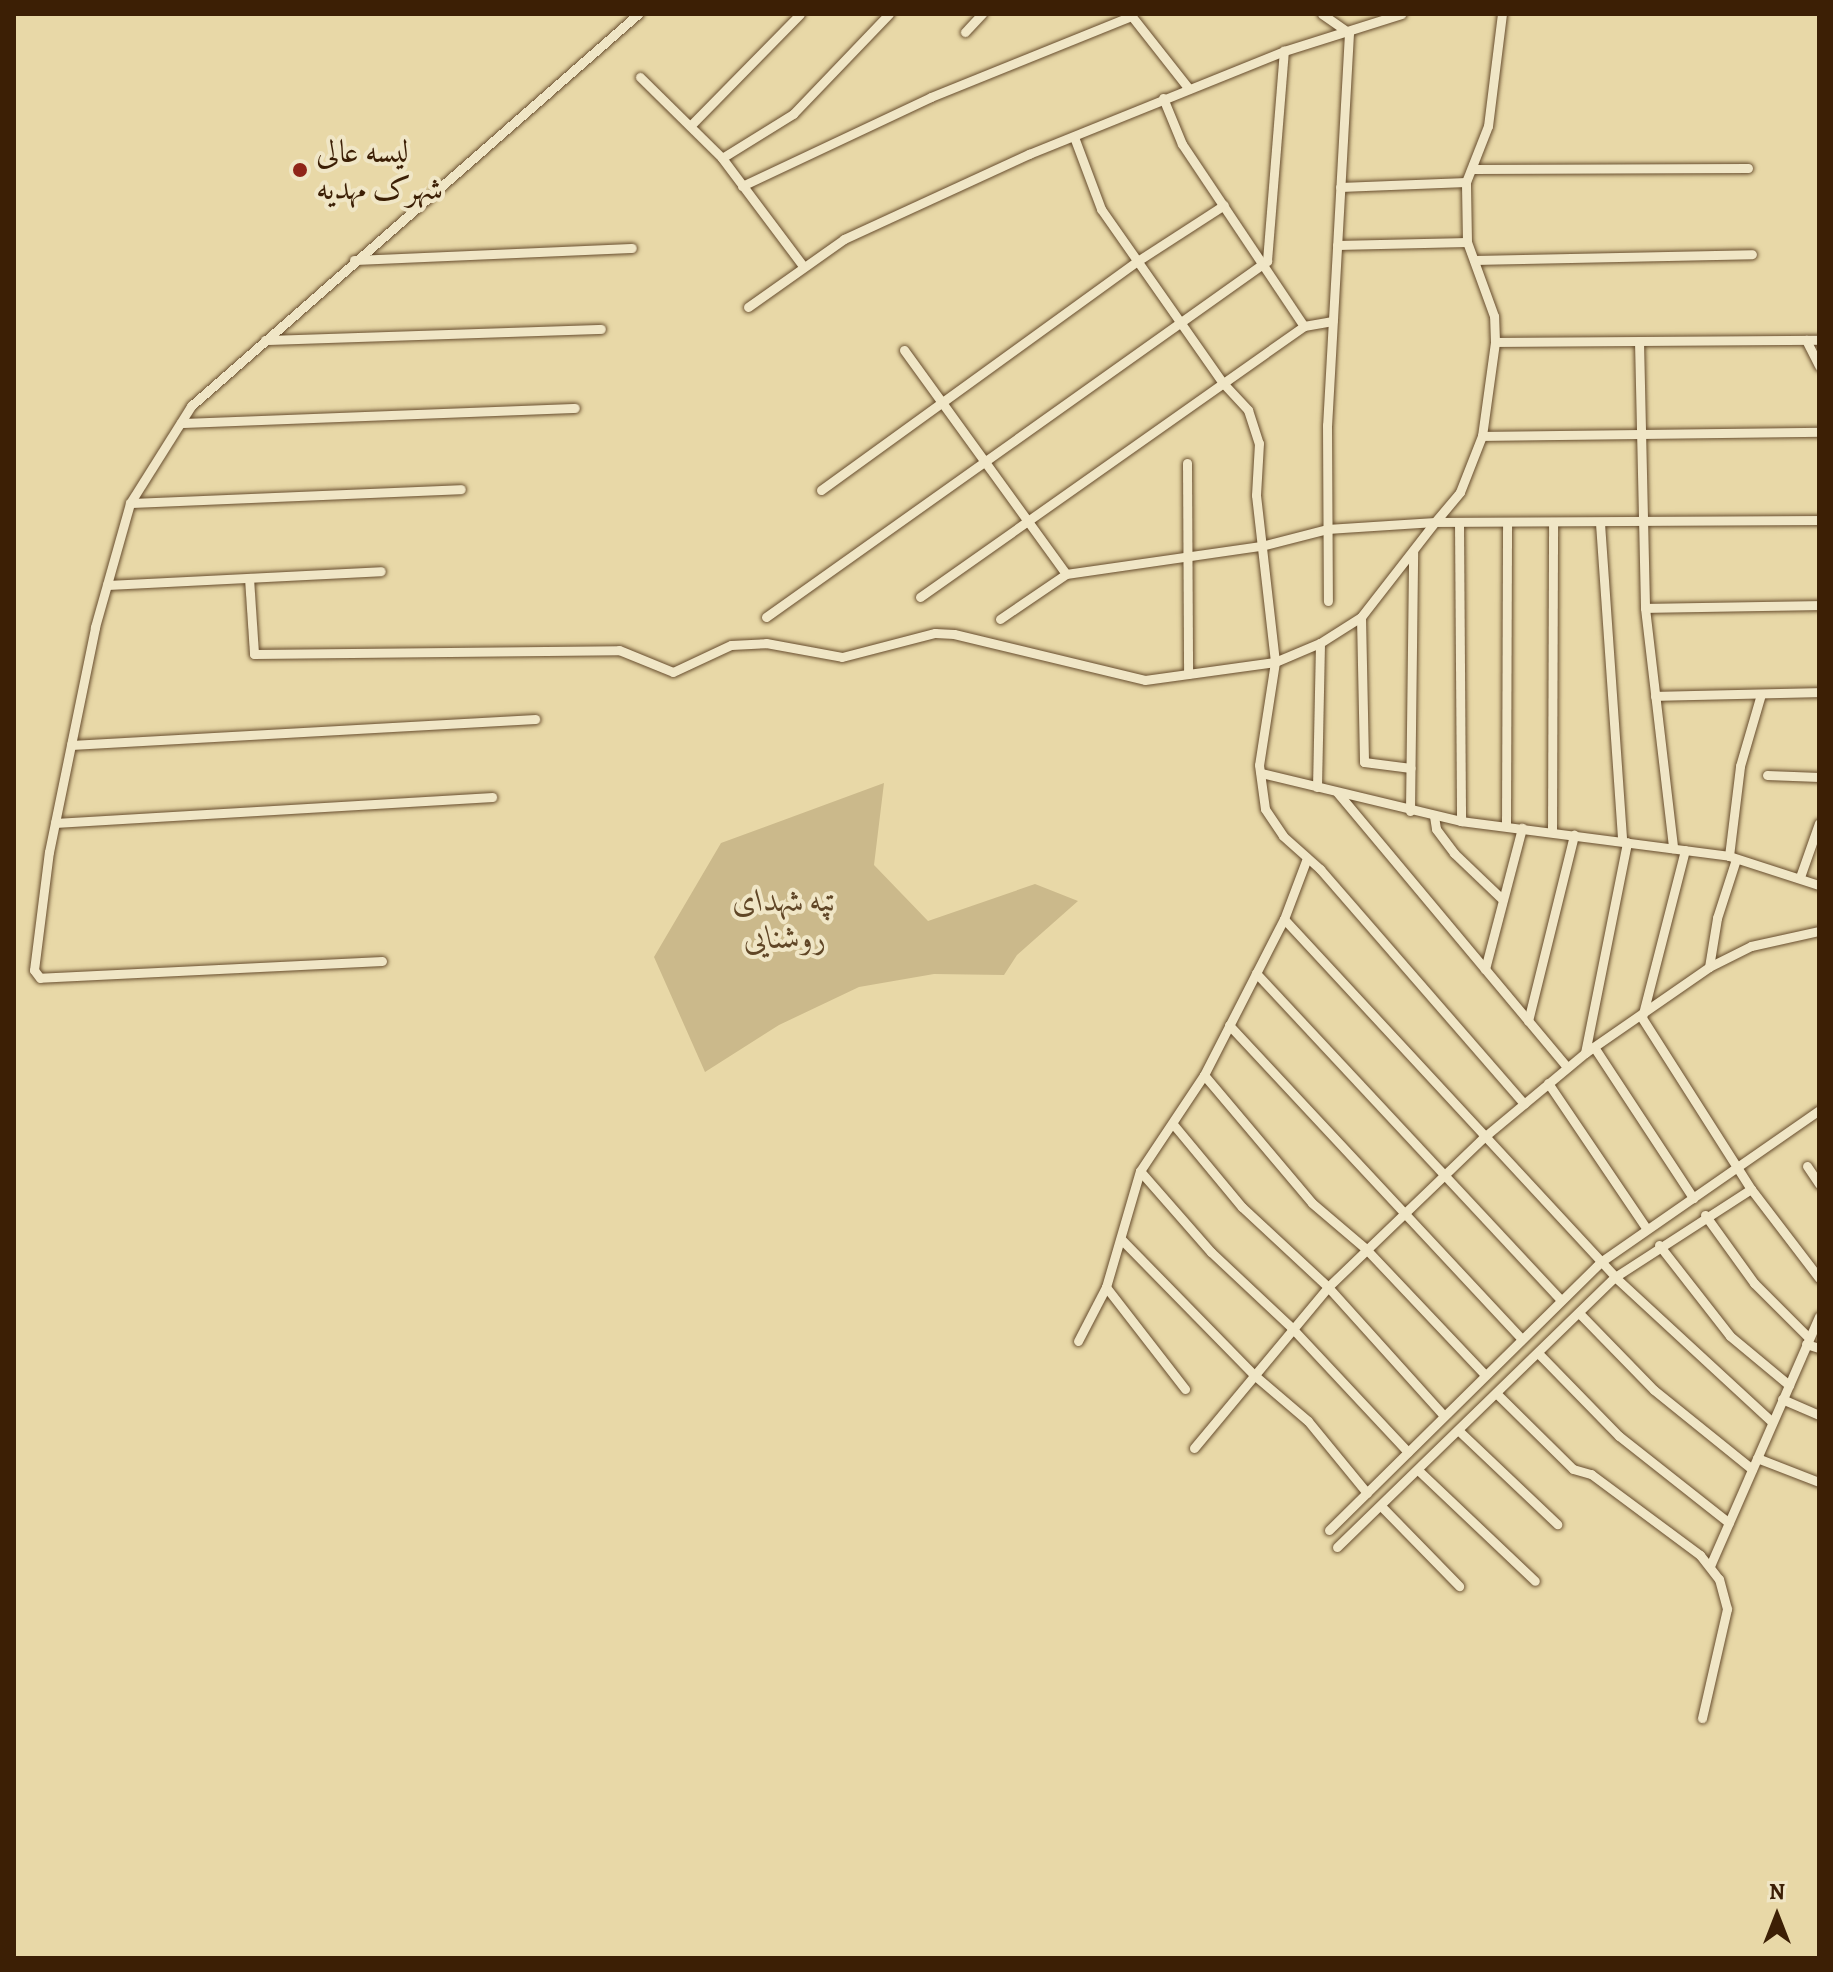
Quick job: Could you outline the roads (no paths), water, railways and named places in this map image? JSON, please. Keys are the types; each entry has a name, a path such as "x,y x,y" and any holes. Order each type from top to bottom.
{"street":[{"path":"382,961 40,978 34,970 55,823 107,585 130,503 191,406 638,14"},
{"path":"692,124 800,14"},
{"path":"722,158 793,114 889,14"},
{"path":"965,32 982,14"},
{"path":"1322,14 1349,33"},
{"path":"748,307 844,239 1163,98 1284,51 1349,33 1401,14"},
{"path":"249,578 254,654 619,650 673,672 731,645 766,643 842,657 944,633 1051,661 1090,663 1145,680 1275,662 1320,643 1361,617 1460,492 1482,436 1495,342 1494,316 1467,242 1466,182 1488,126 1502,14"},
{"path":"742,186 931,97 1131,15 1189,89"},
{"path":"1328,601 1333,321 1349,33"},
{"path":"766,617 1263,266 1284,51"},
{"path":"640,77 692,124 722,158 803,266"},
{"path":"1163,98 1182,144 1304,326"},
{"path":"1074,137 1101,209 1223,383 1248,410 1259,443 1261,546 1275,662 1261,773 1265,809 1524,1104"},
{"path":"1473,169 1748,168"},
{"path":"1340,187 1466,182"},
{"path":"821,490 943,405 1139,260 1224,205"},
{"path":"1337,245 1467,242"},
{"path":"354,260 632,248"},
{"path":"1474,260 1752,254"},
{"path":"920,597 1304,326 1333,321"},
{"path":"265,340 601,329"},
{"path":"1806,340 1819,366"},
{"path":"1495,342 1819,340"},
{"path":"1639,341 1645,608 1673,848"},
{"path":"904,350 1066,574"},
{"path":"181,423 575,408"},
{"path":"1482,436 1819,432"},
{"path":"1187,463 1188,674"},
{"path":"130,503 461,489"},
{"path":"1000,619 1066,574 1261,546 1327,529 1435,522 1819,520"},
{"path":"1459,523 1461,821"},
{"path":"1506,826 1507,523"},
{"path":"1552,832 1553,523"},
{"path":"1585,1053 1624,842 1600,523"},
{"path":"1410,811 1413,549"},
{"path":"107,585 381,571"},
{"path":"1645,608 1819,605"},
{"path":"1361,617 1364,762 1411,768"},
{"path":"1317,787 1320,643"},
{"path":"1655,696 1819,692"},
{"path":"1709,967 1717,918 1733,858 1740,766 1761,694"},
{"path":"71,745 535,719"},
{"path":"1261,773 1461,821 1733,858 1819,885"},
{"path":"1767,775 1819,777"},
{"path":"1337,792 1567,1067"},
{"path":"55,823 492,797"},
{"path":"1434,816 1436,829 1454,853 1502,899"},
{"path":"1800,877 1819,823"},
{"path":"1485,969 1522,828"},
{"path":"1528,1021 1574,835"},
{"path":"1685,850 1642,1018 1751,1189 1819,1278"},
{"path":"1078,1341 1106,1287 1140,1171 1204,1075 1284,919 1307,858"},
{"path":"1284,919 1483,1138 1615,1277 1772,1422"},
{"path":"1194,1448 1291,1327 1328,1287 1483,1138 1567,1067 1642,1018 1709,967 1751,946 1819,931"},
{"path":"1256,973 1561,1300"},
{"path":"1229,1025 1402,1215 1522,1339"},
{"path":"1594,1047 1693,1198"},
{"path":"1204,1075 1312,1203 1366,1249 1485,1375"},
{"path":"1548,1083 1646,1228"},
{"path":"1329,1530 1602,1261 1819,1110"},
{"path":"1173,1124 1242,1207 1328,1287 1444,1416"},
{"path":"1807,1166 1819,1184"},
{"path":"1140,1171 1211,1252 1291,1327 1408,1452"},
{"path":"1337,1547 1615,1277 1705,1215 1751,1189"},
{"path":"1705,1215 1754,1283 1807,1341 1819,1348"},
{"path":"1121,1239 1253,1374 1308,1421 1367,1493"},
{"path":"1659,1245 1730,1336 1789,1385"},
{"path":"1106,1287 1185,1389"},
{"path":"1579,1313 1654,1390 1752,1469"},
{"path":"1710,1566 1819,1317"},
{"path":"1538,1353 1619,1436 1729,1523"},
{"path":"1496,1393 1573,1469 1591,1474 1710,1566 1727,1609 1702,1718"},
{"path":"1782,1399 1819,1415"},
{"path":"1458,1430 1557,1524"},
{"path":"1757,1458 1819,1482"},
{"path":"1418,1470 1535,1581"},
{"path":"1381,1506 1459,1586"}],"place":[{"name":"لیسه عالی شهرک مهدیه","path":"300,170"}],"park label":[{"name":"تپه شهدای روشنایی","path":"785,920"}]}
